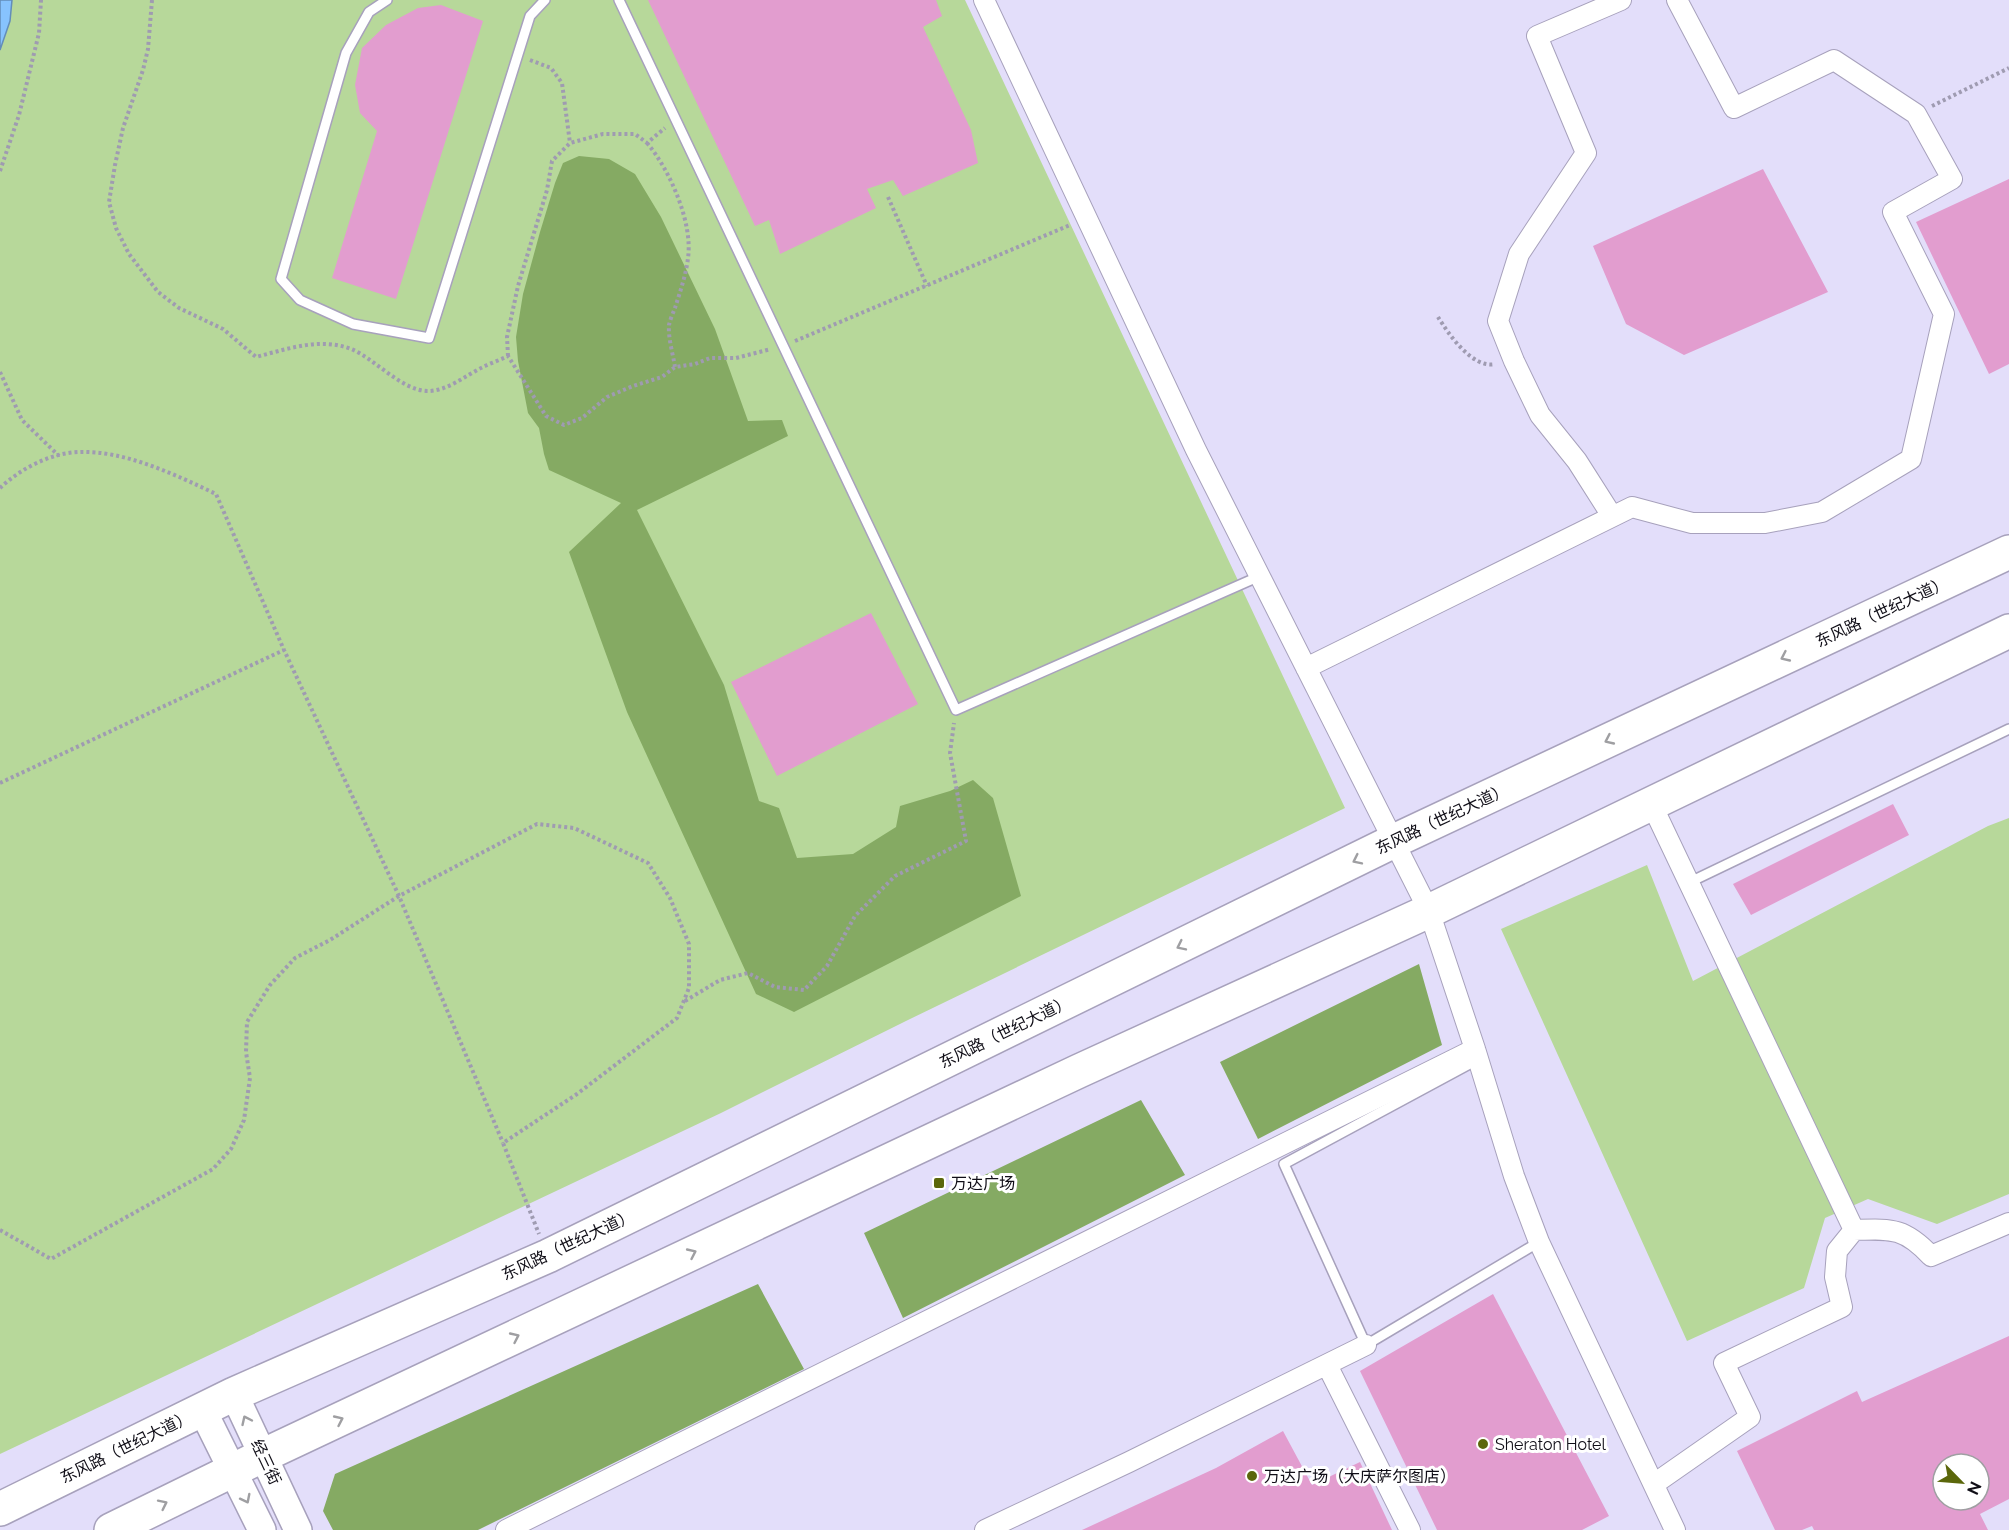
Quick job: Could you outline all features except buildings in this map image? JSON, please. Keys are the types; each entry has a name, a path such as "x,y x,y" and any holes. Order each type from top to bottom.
{"highway":[{"name":"东风路（世纪大道）","path":"0,1509 234,1394 548,1256 1394,841 2009,552"},
{"path":"111,1530 262,1456 1079,1071 1428,911 2009,631"}],"main road":[{"name":"经三街","path":"234,1394 298,1530"},
{"name":"经三街","path":"202,1409 261,1530"}],"street":[{"path":"984,0 1196,450 1428,911 1514,1176 1539,1242 1676,1530"},
{"path":"1612,516 1577,461 1540,415 1498,321 1519,254 1586,153 1537,36 1621,0"},
{"path":"1306,668 1632,507 1692,523 1766,523 1822,512 1911,459 1944,314 1893,212 1952,179 1916,114 1834,60 1734,108 1677,0"},
{"path":"1651,803 1854,1230"},
{"path":"506,1530 1476,1055"},
{"path":"1654,1484 1750,1417 1724,1363 1842,1306 1835,1277 1837,1251 1854,1230 1893,1229 1918,1242 1930,1256 2009,1223"},
{"path":"985,1530 1366,1345"},
{"path":"1327,1365 1410,1530"}],"lane":[{"path":"387,0 369,12 346,53 281,279 300,300 353,324 429,338 530,16 545,0"},
{"path":"619,0 956,710 1260,576"},
{"path":"1688,883 2009,729"},
{"path":"1476,1055 1284,1164 1366,1345 1539,1242"}],"path":[{"path":"0,171 19,116 39,33 41,0"},
{"path":"152,0 148,49 123,128 109,202 116,228 129,254 158,292 179,308 223,329 256,357 302,345 331,345 352,349 408,385 427,391 442,388 508,356"},
{"path":"518,54 551,68 562,83 570,143"},
{"path":"1916,114 2009,68"},
{"path":"647,143 675,119"},
{"path":"675,367 669,327 688,257 687,235 680,201 668,174 658,156 635,134 603,134 570,143 552,161 547,190 521,275 507,337 508,356 546,416 564,425 582,418 607,397 663,377 675,367 695,364 710,358 736,358 783,346 1087,218"},
{"path":"888,197 927,286"},
{"path":"1438,317 1452,339 1471,356 1490,365 1514,361"},
{"path":"0,372 22,420 59,456"},
{"path":"0,488 15,474 49,459 78,452 111,455 173,474 216,494 284,650 399,896 548,1256"},
{"path":"0,783 284,650"},
{"path":"684,1001 720,980 748,973 775,987 804,990 827,966 855,916 895,876 966,842 950,753 956,710"},
{"path":"0,1230 51,1259 213,1169 231,1149 244,1120 250,1078 246,1052 247,1022 270,985 295,958 330,940 399,896 537,824 574,828 648,863 664,889 689,944 689,988 677,1018 577,1094 503,1143"}],"green space":[{"path":"0,0 965,0 1345,808 721,1113 0,1454"},
{"path":"579,156 609,159 635,174 661,217 715,329 748,421 782,420 788,436 637,510 724,685 759,801 779,808 797,858 853,854 896,827 900,806 950,791 973,780 993,798 1021,896 794,1012 756,994 627,712 569,552 621,503 549,470 539,428 528,413 516,337 523,294 540,232 563,163"},
{"path":"2009,818 2009,1194 1937,1224 1868,1199 1825,1218 1804,1288 1687,1341 1501,929 1647,865 1693,981 1988,826"},
{"path":"1419,964 1442,1045 1258,1139 1220,1062"},
{"path":"1141,1100 1185,1175 903,1318 864,1233"},
{"path":"758,1284 804,1369 478,1530 333,1530 323,1511 335,1474"}],"water":[{"path":"0,0 12,0 10,21 0,50"}],"place":[{"name":"万达广场","path":"939,1183"},
{"name":"Sheraton Hotel","path":"1483,1444"},
{"name":"万达广场（大庆萨尔图店）","path":"1252,1476"}]}
